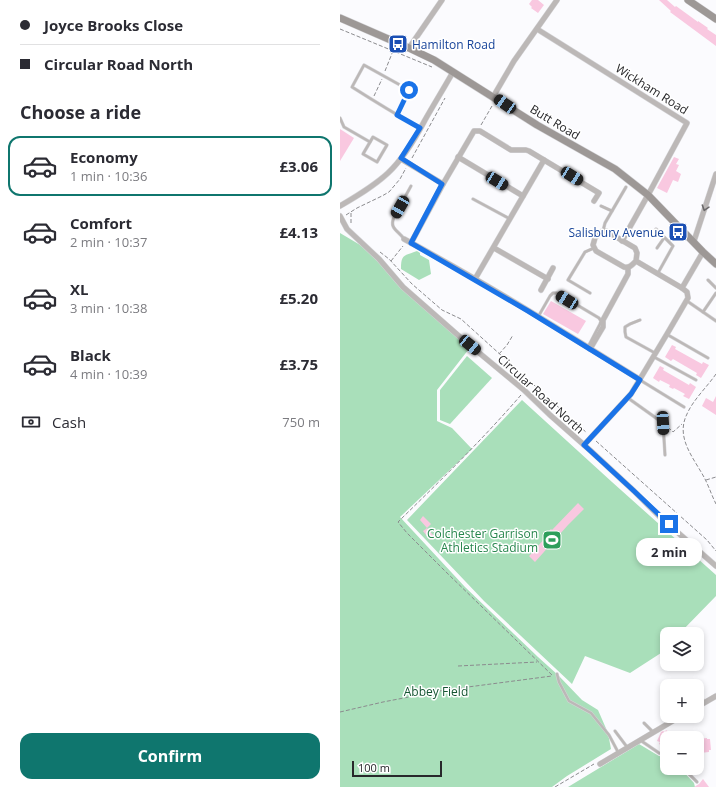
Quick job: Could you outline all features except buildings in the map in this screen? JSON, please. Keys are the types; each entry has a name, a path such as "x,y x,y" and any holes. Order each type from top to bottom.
{"main road":[{"path":"688,0 716,19"},
{"name":"Butt Road","path":"340,18 434,60 537,125 615,169 648,195 716,264"}],"street":[{"path":"409,48 442,0"},
{"path":"494,99 514,61 557,0"},
{"name":"Wickham Road","path":"537,29 687,123 648,195"},
{"path":"340,206 374,185 388,173 401,158 453,72"},
{"path":"594,201 599,193 544,160 526,150 511,150 480,131 474,131 407,241 538,317 640,380"},
{"path":"458,157 523,196"},
{"path":"401,158 442,184"},
{"path":"475,280 544,160"},
{"path":"694,242 716,174"},
{"path":"622,241 648,195"},
{"name":"Circular Road North","path":"340,216 347,229 380,259 403,287 524,390 716,566"},
{"path":"600,232 603,232 606,232 635,248 637,253 636,260 632,265 628,268 624,268 596,251 592,245 600,232"},
{"path":"494,248 548,279"},
{"path":"682,288 703,252"},
{"path":"584,445 631,394 688,298 687,292 682,288 636,260"},
{"path":"541,290 553,268"},
{"path":"589,348 603,327 603,320 628,274 628,268"},
{"path":"704,703 716,696"},
{"path":"599,762 669,723"}],"lane":[{"path":"397,115 409,90 364,65 352,87 397,115 420,128"},
{"path":"340,118 344,127 370,142"},
{"path":"373,137 386,145 377,162 363,154 370,142 373,137"},
{"path":"407,241 395,230 392,226 392,222 411,186"},
{"path":"603,232 605,223 626,187"},
{"path":"473,199 510,219"},
{"path":"602,206 612,212"},
{"path":"656,229 673,246 658,273"},
{"path":"657,248 664,238"},
{"path":"590,293 568,280 585,252 594,248"},
{"path":"708,280 716,288"},
{"path":"538,317 550,296 553,293 557,293 599,318 600,324 589,348"},
{"path":"703,312 716,293"},
{"path":"687,301 716,321"},
{"path":"640,320 625,327 626,337 696,380"},
{"path":"667,334 708,358"},
{"path":"640,380 684,407"},
{"path":"627,397 663,423 665,455"},
{"path":"557,674 559,682 569,701 591,713 609,736 618,752"},
{"path":"644,723 653,732"},
{"path":"615,731 627,747"},
{"path":"640,740 660,753"},
{"path":"690,775 697,782"}],"path":[{"path":"340,30 432,67"},
{"path":"373,100 393,51"},
{"path":"477,131 494,99"},
{"path":"351,212 351,224"},
{"path":"391,261 407,241"},
{"path":"379,251 391,261 412,284 442,310 461,319 707,540 716,551"},
{"path":"499,354 507,346 513,335"},
{"path":"716,374 692,406 683,424 683,434 686,444 706,480 716,504"},
{"path":"521,395 459,462 398,522 428,554 559,682"},
{"path":"663,423 673,432 683,424"},
{"path":"706,480 716,477"},
{"path":"458,666 537,662"},
{"path":"340,712 445,690 553,676"},
{"path":"556,787 599,762"}],"green space":[{"name":"Abbey Field","path":"340,233 372,252 407,290 472,345 437,390 437,421 452,428 472,449 400,517 465,587 558,675 582,700 598,710 608,733 611,749 552,787 340,787"},
{"path":"417,251 420,255 429,260 431,274 419,280 401,269 404,256"},
{"path":"467,356 492,378 450,424 440,420 440,390"},
{"name":"Colchester Garrison Athletics Stadium","path":"522,400 716,575 716,596 686,627 660,627 660,654 630,673 585,656 572,684 484,601 407,520"},
{"path":"639,744 660,756 660,775 687,775 694,783 695,787 568,787"}],"place":[{"name":"Hamilton Road","path":"398,44"},
{"name":"Salisbury Avenue","path":"678,232"},
{"name":"Colchester Garrison Athletics Stadium","path":"552,540"}],"route":[{"path":"409,90 397,115 420,128 401,158 442,184 411,243 528,311 640,380 631,394 584,445 669,524"}]}
